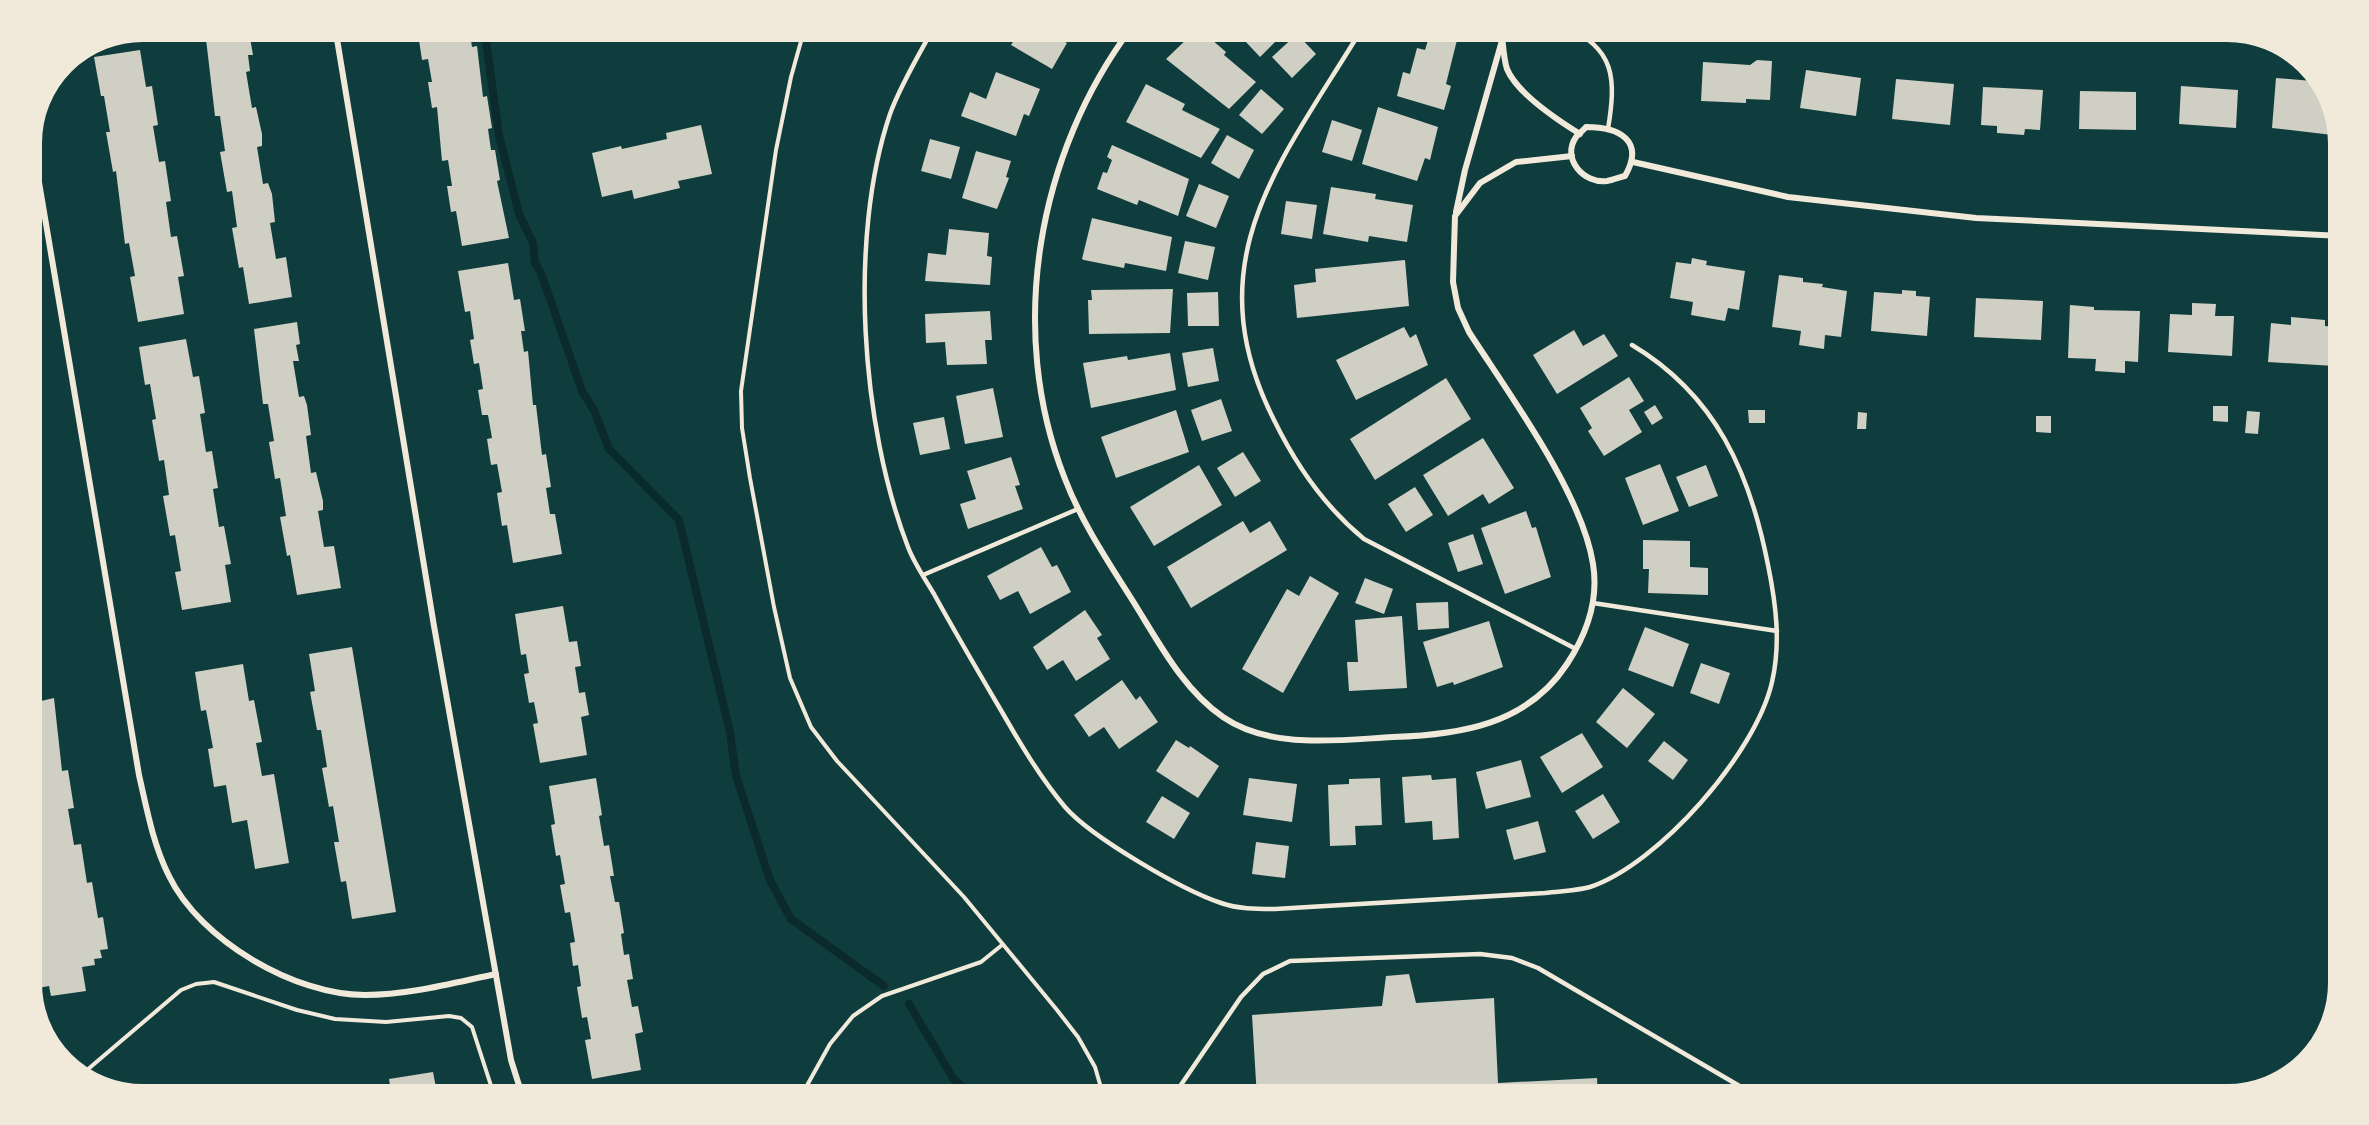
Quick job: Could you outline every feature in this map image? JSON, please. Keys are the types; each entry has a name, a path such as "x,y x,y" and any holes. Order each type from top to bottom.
{"street":[{"path":"337,38 432,615 511,1060 520,1088"},
{"path":"1125,38 1096,80 1059,163 1047,203 1035,315 1043,403 1064,478 1078,509 1178,670 1200,697 1225,718 1249,730 1277,737 1319,741 1455,733 1508,717 1529,704 1548,688 1576,649 1593,603 1594,567 1574,503 1469,332 1458,308 1453,282 1455,216 1465,170 1503,38"},
{"path":"1503,38 1508,70 1530,98 1557,120 1580,134"},
{"path":"1586,128 1608,129 1622,135 1632,145 1633,162 1626,176 1606,182 1587,178 1575,167 1572,156 1575,138 1586,128"},
{"path":"1455,216 1480,183 1516,162 1572,156"},
{"path":"1633,162 1788,197 1964,217 2331,235"},
{"path":"38,176 139,775 152,836 170,878 192,910 222,939 274,971 295,981 323,989 363,995 421,990 496,974"}],"lane":[{"path":"928,38 891,112 880,149 868,237 866,285 869,371 886,477 909,550 1038,772 1066,807 1082,824 1106,840 1195,892 1222,904 1248,909 1545,894 1589,887 1607,879 1683,823 1725,772 1745,742 1772,685 1777,657 1777,631 1770,578 1756,512 1745,476 1713,418 1694,396 1654,358 1632,345"},
{"path":"1356,38 1286,152 1265,195 1247,242 1242,297 1251,363 1261,395 1283,436 1318,492 1342,521 1364,539 1576,649"},
{"path":"1587,38 1598,47 1609,65 1613,87 1608,129"},
{"path":"923,575 1078,509"},
{"path":"1593,603 1777,631"},
{"path":"1179,1088 1240,997 1263,974 1290,961 1480,954 1512,958 1538,968 1743,1088"}],"path":[{"path":"802,38 791,77 776,150 741,391 742,428 750,478 790,678 811,727 837,761 944,874 1078,1037 1095,1067 1101,1088"},
{"path":"806,1088 830,1044 853,1016 882,996 981,962 1002,945"},
{"path":"86,1071 181,990 196,984 214,982 297,1010 335,1019 386,1022 448,1016 461,1018 472,1027 492,1088"}],"building":[{"path":"250,38 253,55 248,55 250,71 246,72 252,108 256,107 262,134 262,146 257,147 263,184 268,183 272,194 275,222 270,223 276,259 286,257 292,297 249,304 243,267 239,268 232,228 237,227 232,191 227,192 220,152 225,151 220,116 215,116 206,39"},
{"path":"419,38 471,38 472,47 477,46 483,97 487,96 492,128 488,129 491,150 495,150 500,180 497,181 509,238 462,246 456,211 451,212 447,186 452,186 448,160 442,161 437,107 432,108 428,82 432,82 428,59 422,60"},
{"path":"1015,38 1062,38 1061,40 1067,43 1052,69 1011,45"},
{"path":"1188,38 1210,38 1226,52 1224,55 1256,82 1229,109 1166,59"},
{"path":"1242,38 1279,38 1260,57"},
{"path":"1293,38 1301,38 1316,54 1292,78 1272,57"},
{"path":"1429,38 1458,38 1446,84 1451,86 1444,110 1397,96 1403,72 1410,74 1417,48 1425,50"},
{"path":"140,50 146,87 152,86 158,125 153,126 159,162 165,161 171,201 166,202 171,237 177,236 184,276 178,277 184,314 138,322 130,277 135,276 129,243 125,244 116,171 113,172 106,132 110,132 94,57"},
{"path":"1757,60 1772,61 1770,100 1746,99 1746,103 1701,101 1703,62 1750,65"},
{"path":"1806,70 1861,78 1856,116 1800,108"},
{"path":"996,72 1040,89 1029,116 1024,114 1016,136 961,116 970,92 986,99"},
{"path":"2276,78 2312,81 2326,109 2331,135 2272,128"},
{"path":"1896,79 1954,84 1950,125 1892,119"},
{"path":"1146,84 1185,104 1182,110 1220,129 1201,158 1126,122"},
{"path":"2181,86 2238,90 2236,128 2179,124"},
{"path":"1983,87 2043,90 2040,130 2025,129 2024,135 1997,133 1997,126 1981,125"},
{"path":"1261,89 1284,109 1262,134 1239,115"},
{"path":"2080,91 2136,92 2136,130 2079,129"},
{"path":"1378,107 1438,127 1430,160 1425,158 1417,181 1362,164"},
{"path":"1332,120 1362,130 1352,161 1322,152"},
{"path":"701,125 712,174 678,181 680,188 634,199 632,190 602,197 592,153 667,139 666,133"},
{"path":"1227,135 1254,150 1239,179 1211,163"},
{"path":"930,139 960,147 951,179 921,171"},
{"path":"1112,145 1189,179 1178,216 1139,200 1137,205 1097,189 1103,172 1107,173 1112,160 1107,157"},
{"path":"976,151 1011,161 1006,177 1009,178 997,209 962,198"},
{"path":"1199,184 1229,196 1216,228 1186,216"},
{"path":"1331,187 1376,194 1375,199 1413,205 1407,242 1369,236 1368,242 1323,234"},
{"path":"1286,201 1317,205 1312,239 1281,234"},
{"path":"1092,218 1172,237 1166,271 1125,263 1124,268 1082,259"},
{"path":"949,229 989,233 987,256 992,257 990,285 925,281 928,253 946,255"},
{"path":"1185,241 1215,247 1208,280 1178,273"},
{"path":"1692,258 1707,261 1706,265 1745,271 1739,310 1728,308 1725,321 1691,315 1693,302 1670,298 1676,262 1691,264"},
{"path":"1405,260 1409,306 1297,318 1294,285 1316,282 1315,269"},
{"path":"508,263 514,300 520,299 525,331 521,331 524,352 528,351 533,405 536,405 542,455 546,454 551,487 546,488 550,514 555,514 562,554 513,563 507,525 502,526 497,493 502,492 497,464 491,465 487,439 492,438 488,415 482,415 478,390 483,389 479,363 474,364 470,340 474,339 470,311 465,312 458,271"},
{"path":"1779,275 1803,278 1803,282 1823,284 1822,287 1847,291 1841,337 1825,335 1824,349 1799,345 1801,331 1772,327"},
{"path":"1173,289 1170,333 1089,334 1088,300 1092,300 1091,290"},
{"path":"1902,290 1916,291 1916,296 1930,297 1927,336 1871,331 1874,292 1902,294"},
{"path":"1218,292 1219,326 1188,326 1187,293"},
{"path":"1976,298 2043,301 2041,340 1974,337"},
{"path":"2192,303 2216,304 2215,316 2234,316 2232,356 2168,352 2170,314 2192,315"},
{"path":"2070,305 2094,307 2094,310 2140,311 2138,362 2125,361 2125,373 2095,371 2096,359 2068,358"},
{"path":"990,311 992,340 985,340 987,364 947,365 945,342 926,343 925,314"},
{"path":"2291,317 2325,320 2325,326 2331,327 2331,366 2268,362 2271,323 2291,325"},
{"path":"297,322 300,344 296,345 299,361 293,361 299,397 304,396 307,405 311,435 306,436 311,473 316,472 323,501 323,510 318,511 324,547 334,546 341,588 297,595 280,517 286,516 280,478 275,479 269,442 274,441 268,404 263,404 254,329"},
{"path":"1404,327 1410,338 1416,334 1428,365 1356,400 1336,360"},
{"path":"1574,330 1583,346 1604,334 1618,356 1557,394 1533,355"},
{"path":"186,339 193,377 199,376 205,413 200,414 206,452 212,451 218,488 213,489 219,527 224,526 231,564 225,565 231,602 182,610 175,572 181,571 175,535 170,536 163,496 169,495 164,460 159,461 152,420 156,419 150,384 145,385 139,347"},
{"path":"1213,348 1219,381 1188,387 1182,353"},
{"path":"1170,353 1176,390 1091,408 1083,363 1127,356 1128,360"},
{"path":"1629,377 1644,401 1629,410 1642,432 1604,456 1588,431 1592,428 1580,408"},
{"path":"1446,378 1471,419 1375,480 1350,439"},
{"path":"993,388 1003,437 965,444 956,396"},
{"path":"1221,399 1232,431 1202,441 1191,410"},
{"path":"1655,405 1663,418 1652,425 1644,412"},
{"path":"2213,406 2228,406 2228,422 2213,421"},
{"path":"1176,410 1189,452 1116,478 1101,437"},
{"path":"1748,410 1765,410 1765,423 1749,423"},
{"path":"2247,411 2260,412 2258,434 2245,433"},
{"path":"1858,412 1867,413 1866,429 1857,429"},
{"path":"2036,416 2051,416 2051,433 2036,432"},
{"path":"944,417 950,449 920,455 913,423"},
{"path":"1483,438 1514,488 1489,504 1483,494 1448,516 1423,475"},
{"path":"1243,452 1261,481 1235,497 1217,468"},
{"path":"1011,457 1020,485 1015,486 1023,509 968,529 960,504 976,499 967,471"},
{"path":"1660,464 1679,511 1643,525 1625,478"},
{"path":"1199,465 1222,505 1154,546 1130,507"},
{"path":"1706,465 1718,496 1689,507 1676,477"},
{"path":"1415,487 1433,515 1406,532 1388,504"},
{"path":"1526,511 1532,528 1536,527 1551,577 1505,594 1481,528"},
{"path":"1243,521 1250,533 1270,521 1287,550 1191,608 1167,567"},
{"path":"1473,534 1483,564 1458,572 1448,543"},
{"path":"1643,540 1690,541 1690,567 1708,568 1708,595 1648,593 1649,569 1643,569"},
{"path":"1041,547 1052,567 1057,565 1071,592 1030,614 1018,591 1000,600 987,576"},
{"path":"1310,576 1339,593 1283,693 1242,669 1287,589 1299,596"},
{"path":"1365,578 1393,589 1384,614 1355,603"},
{"path":"1448,602 1449,628 1418,630 1416,603"},
{"path":"563,606 569,642 577,641 581,666 575,667 579,693 585,692 589,715 581,717 587,755 540,763 533,724 538,723 534,702 529,703 524,674 529,673 526,654 521,655 515,614"},
{"path":"1085,610 1102,635 1097,638 1110,659 1076,681 1063,660 1047,670 1033,647"},
{"path":"38,613 42,635 38,636"},
{"path":"1402,616 1407,688 1349,691 1347,662 1358,662 1355,620"},
{"path":"1489,621 1503,667 1454,685 1453,682 1437,687 1423,642"},
{"path":"1645,627 1689,644 1673,687 1628,670"},
{"path":"352,647 396,912 352,919 346,881 341,882 334,842 339,842 333,806 329,807 322,768 327,767 321,730 317,730 310,692 315,691 309,654"},
{"path":"1701,663 1730,673 1719,704 1690,693"},
{"path":"243,664 249,701 254,700 262,742 256,743 262,776 274,774 289,863 255,869 247,820 232,823 226,785 214,787 208,749 213,748 206,710 201,711 195,672"},
{"path":"1122,680 1136,700 1140,696 1158,722 1119,749 1104,727 1089,737 1074,715"},
{"path":"38,684 41,701 54,698 62,771 68,770 74,808 68,809 74,845 81,844 87,883 92,882 98,918 103,917 108,949 100,950 102,958 94,959 95,965 82,967 86,991 51,996 49,986 38,988"},
{"path":"1623,688 1655,714 1627,748 1596,722"},
{"path":"1582,733 1603,767 1562,793 1540,757"},
{"path":"1176,740 1189,748 1190,746 1219,766 1198,798 1156,771"},
{"path":"1664,741 1688,760 1673,780 1648,761"},
{"path":"1521,760 1531,797 1486,809 1476,772"},
{"path":"1431,775 1432,780 1456,778 1459,838 1433,840 1432,821 1405,823 1402,777"},
{"path":"596,778 604,846 609,845 614,876 610,876 615,902 619,902 624,933 621,934 624,955 629,954 633,979 627,980 632,1007 638,1006 643,1032 635,1034 641,1070 592,1079 585,1040 591,1039 587,1017 582,1018 577,987 581,986 578,965 573,966 570,943 575,942 570,912 565,913 560,885 565,884 560,855 556,856 551,825 555,824 549,786"},
{"path":"1249,778 1297,784 1292,822 1243,815"},
{"path":"1380,778 1382,825 1355,826 1356,845 1330,846 1328,785 1349,784 1349,779"},
{"path":"1603,794 1620,822 1593,839 1575,811"},
{"path":"1162,796 1190,813 1174,839 1146,822"},
{"path":"1538,821 1546,852 1514,860 1506,830"},
{"path":"1256,842 1289,846 1285,878 1252,874"},
{"path":"1409,974 1416,1003 1494,998 1498,1083 1597,1078 1598,1088 1256,1088 1252,1015 1382,1006 1386,976"},
{"path":"433,1072 436,1088 390,1088 389,1079"}],"waterway":[{"path":"486,38 499,135 519,214 533,243 535,263 541,273 582,391 594,410 609,449 679,520 730,732 736,776 770,880 791,919 884,986"},
{"path":"909,1004 953,1078 964,1088"}]}
